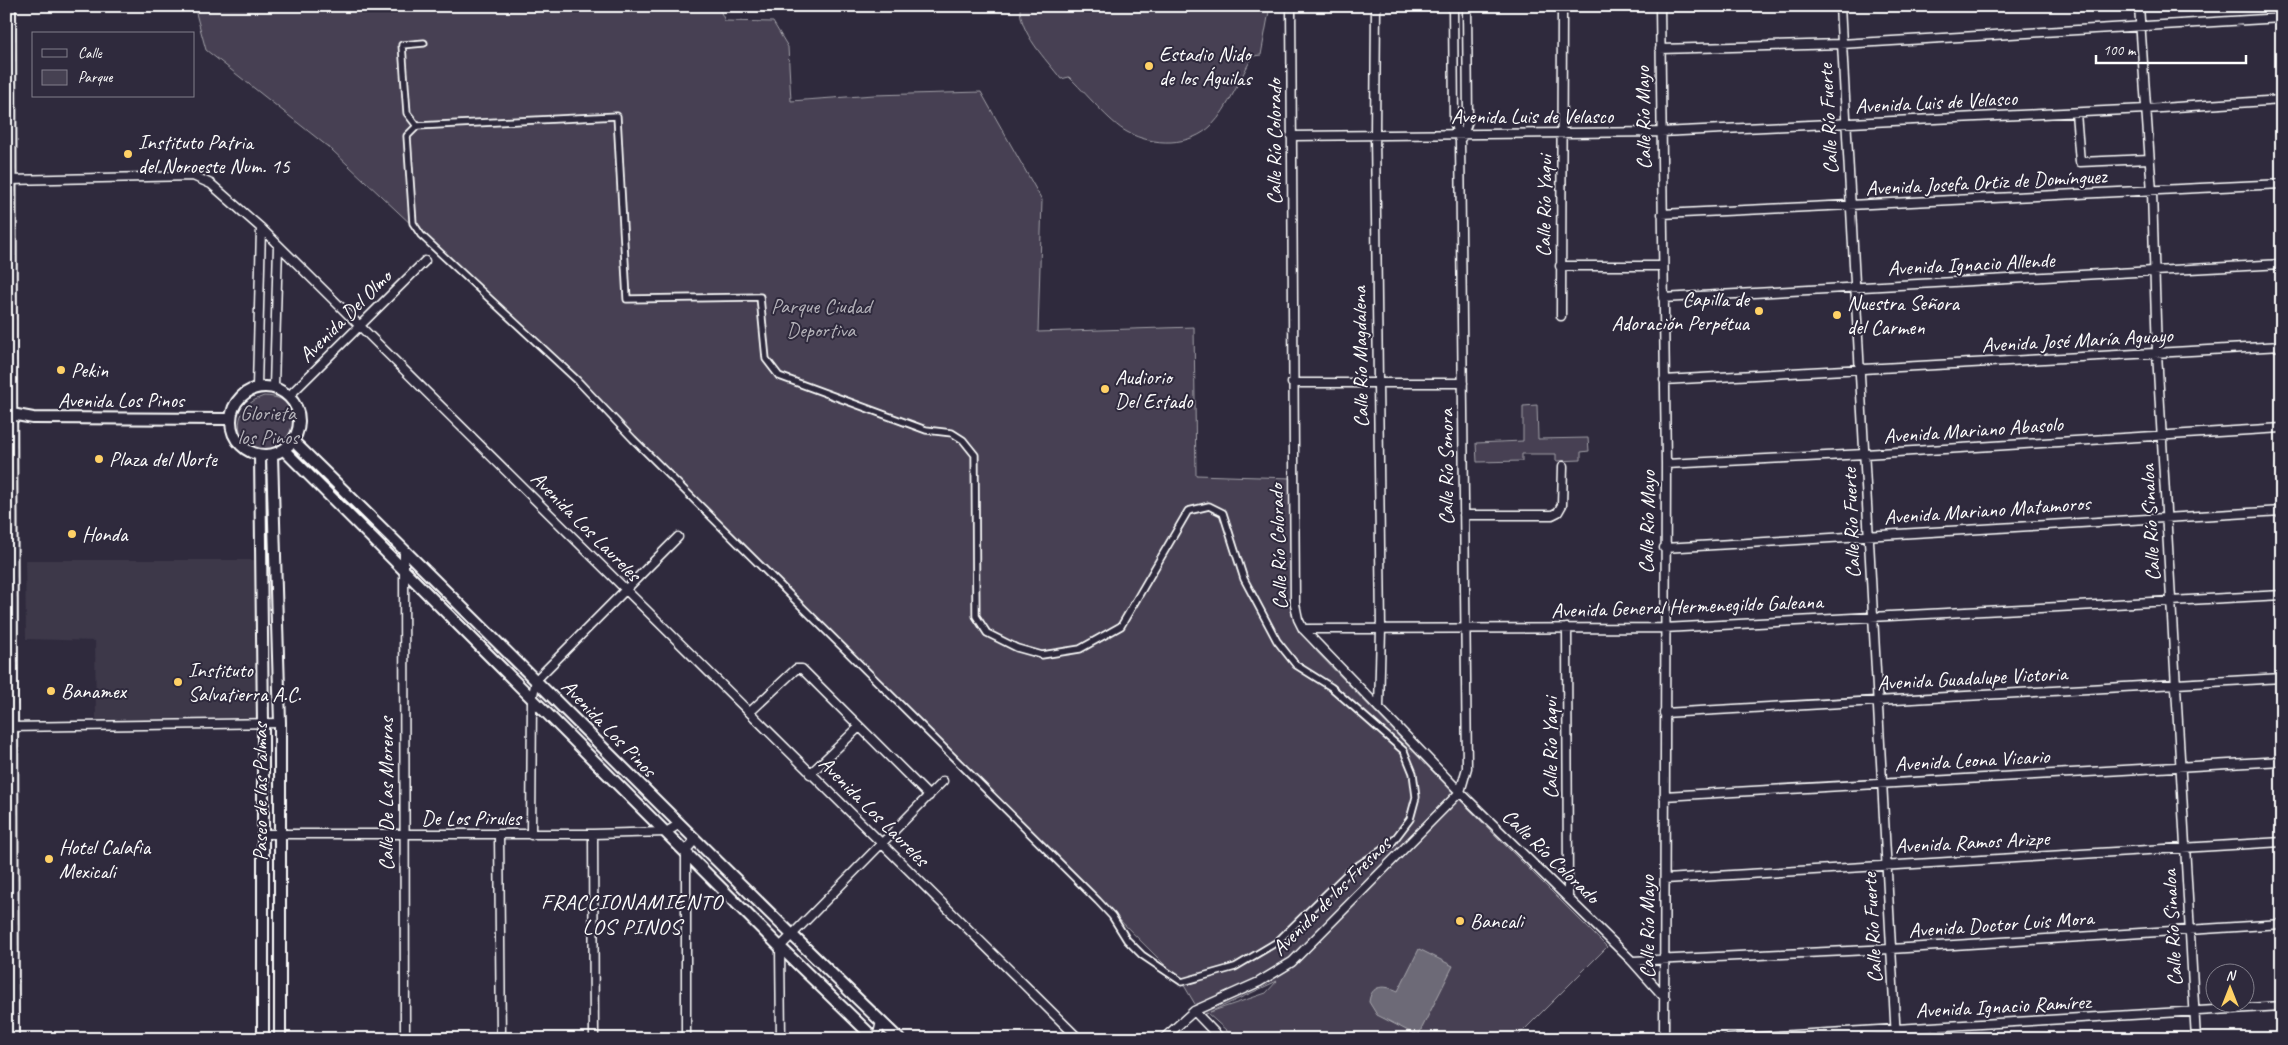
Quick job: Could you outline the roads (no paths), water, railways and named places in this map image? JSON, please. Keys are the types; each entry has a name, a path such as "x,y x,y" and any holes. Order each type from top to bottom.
{"main road":[{"path":"10,6 8,93 10,727 8,888 12,1039"}],"street":[{"name":"Calle Río Colorado","path":"1291,6 1292,383 1295,604 1298,619 1303,629 1460,792 1632,961 1664,998"},
{"name":"Calle Río Magdalena","path":"1376,6 1375,134 1380,629 1379,708"},
{"name":"Calle Río Sonora","path":"1453,6 1454,121 1460,136 1467,768 1460,792"},
{"name":"Calle Río Sonora","path":"1460,136 1468,121 1467,6"},
{"name":"Calle Río Yaqui","path":"1561,316 1562,6"},
{"name":"Calle Río Mayo","path":"1660,6 1666,464 1664,548 1664,1039"},
{"name":"Calle Río Fuerte","path":"1840,6 1854,288 1865,454 1876,701 1896,1039"},
{"name":"Calle Río Sinaloa","path":"2139,6 2152,192 2158,353 2196,1039"},
{"path":"1660,49 1842,44 2282,18"},
{"path":"416,126 407,113 402,45 424,43"},
{"name":"Avenida Luis de Velasco","path":"1291,136 1375,134 1460,136 1661,132 2076,113 2282,100"},
{"path":"2076,113 2080,162 2150,159"},
{"path":"617,116 627,299 760,297 766,359 779,376 926,430 952,433 963,440 975,455 976,616 987,633 1017,648 1042,655 1080,650 1121,626 1188,511 1209,506 1223,513 1244,578 1279,644 1296,664 1331,687 1404,750 1414,773 1416,798 1410,819 1391,844 1351,870 1277,942 1235,967 1182,982 1142,955 1127,940 1112,916 1019,821 640,445 577,380 421,235 414,223 407,136 416,126 617,116"},
{"name":"Avenida Los Laureles","path":"9,180 193,176 212,184 261,228 1079,1039"},
{"name":"Avenida Josefa Ortiz de Domínguez","path":"1662,214 2152,192 2282,184"},
{"path":"257,387 261,228"},
{"path":"274,387 278,246"},
{"name":"Avenida Del Olmo","path":"289,396 425,260"},
{"name":"Avenida Ignacio Allende","path":"1663,298 2282,264"},
{"path":"1560,266 1663,266"},
{"name":"Avenida José María Aguayo","path":"1664,380 2282,346"},
{"path":"1292,383 1463,383"},
{"path":"257,387 274,387 289,396 296,406 300,418 299,430 293,442 284,450 272,455 260,455 248,451 238,443 232,432 230,420 238,399 257,387"},
{"name":"Avenida Los Pinos","path":"9,413 33,418 230,420"},
{"name":"Avenida Mariano Abasolo","path":"1666,464 1865,454 2282,428"},
{"name":"Avenida Los Pinos","path":"293,442 536,680 678,825 793,934 899,1039"},
{"name":"Avenida Los Pinos","path":"284,450 405,569 532,700 686,850 780,947 876,1039"},
{"name":"Paseo de las Palmas","path":"260,455 264,723 262,834 263,1039"},
{"name":"Paseo de las Palmas","path":"272,455 280,723 278,835 280,1039"},
{"path":"1464,515 1552,515 1558,512 1562,505 1563,466"},
{"name":"Avenida Mariano Matamoros","path":"1664,548 2282,510"},
{"path":"531,835 532,700 536,680 627,591 678,537"},
{"name":"Calle De Las Moreras","path":"404,550 403,836 405,1039"},
{"name":"Avenida General Hermenegildo Galeana","path":"1303,629 1664,628 2282,595"},
{"name":"Calle Río Yaqui","path":"1567,628 1568,898"},
{"path":"750,712 796,669 802,669 928,796"},
{"name":"Avenida Guadalupe Victoria","path":"1664,713 2282,678"},
{"path":"10,727 280,723"},
{"path":"810,774 859,727"},
{"name":"Avenida Leona Vicario","path":"1664,796 1881,782 2282,761"},
{"path":"781,1039 780,947 943,781"},
{"name":"Avenida de los Fresnos","path":"1163,1039 1194,1011 1259,982 1292,962 1460,792"},
{"name":"De Los Pirules","path":"262,834 403,836 593,834 666,832 678,825"},
{"path":"593,834 594,1039"},
{"path":"498,835 501,1039"},
{"path":"686,1039 686,850 695,840"},
{"name":"Avenida Ramos Arizpe","path":"1664,879 2282,842"},
{"name":"Avenida Doctor Luis Mora","path":"1632,961 1891,949 2282,924"},
{"name":"Avenida Ignacio Ramírez","path":"1727,1039 2282,1006"},
{"path":"1194,1011 1222,1039"},
{"path":"876,1039 881,1021"}],"place":[{"name":"Estadio Nido de los Águilas","path":"1149,66"},
{"name":"Instituto Patria del Noroeste Num. 15","path":"128,154"},
{"name":"Capilla de Adoración Perpétua","path":"1759,311"},
{"name":"Nuestra Señora del Carmen","path":"1837,315"},
{"name":"Pekin","path":"61,370"},
{"name":"Audiorio Del Estado","path":"1105,389"},
{"name":"Plaza del Norte","path":"99,459"},
{"name":"Honda","path":"72,534"},
{"name":"Instituto Salvatierra A.C.","path":"178,682"},
{"name":"Banamex","path":"51,691"},
{"name":"Hotel Calafia Mexicali","path":"49,859"},
{"name":"Bancali","path":"1460,921"}],"district":[{"name":"FRACCIONAMIENTO LOS PINOS","path":"632,914"}],"park label":[{"name":"Parque Ciudad Deportiva","path":"821,318"},
{"name":"Glorieta los Pinos","path":"268,425"}]}
